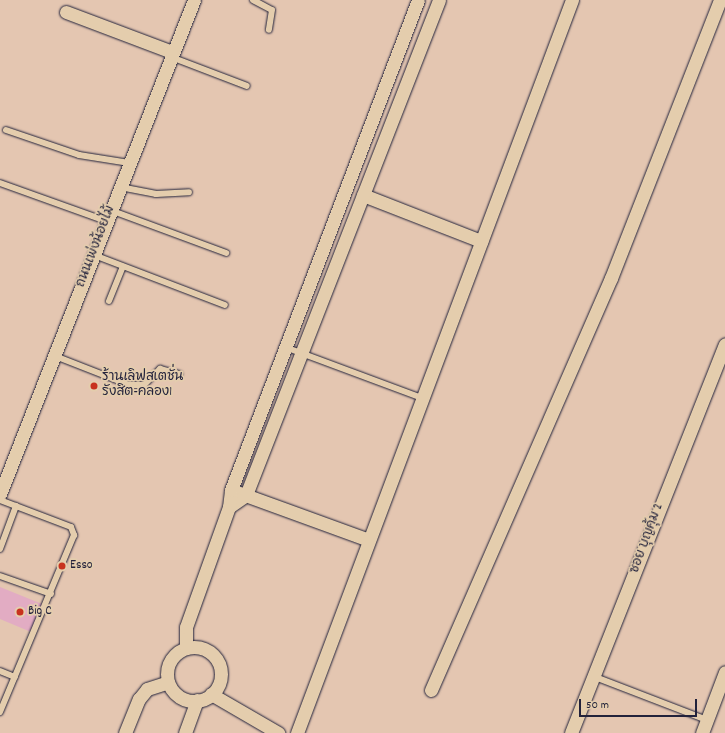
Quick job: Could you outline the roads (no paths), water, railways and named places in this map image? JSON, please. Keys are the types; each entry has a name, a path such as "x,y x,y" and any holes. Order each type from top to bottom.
{"street":[{"name":"ถนนเพ่งน้อยไม้","path":"0,494 194,0"},
{"path":"186,648 186,628 229,508 231,490 418,0"},
{"path":"229,508 246,495 439,0"},
{"path":"297,733 572,0"},
{"path":"431,690 611,278 720,0"},
{"path":"66,12 172,55"},
{"path":"362,195 481,241"},
{"name":"ซอย บุญคุ้ม 2","path":"571,733 595,677 725,344"},
{"path":"231,490 369,540"},
{"path":"186,648 201,648 216,658 220,679 211,694 197,700 182,698 168,682 171,659 186,648"},
{"path":"702,733 725,672"},
{"path":"125,733 139,699 147,689 168,682"},
{"path":"211,694 278,733"},
{"path":"185,733 197,700"}],"lane":[{"path":"253,0 272,10 269,30"},
{"path":"172,55 247,86"},
{"path":"6,130 79,155 129,163"},
{"path":"0,183 226,253"},
{"path":"120,187 156,194 189,192"},
{"path":"94,255 224,305"},
{"path":"109,300 123,266"},
{"path":"285,347 422,398"},
{"path":"54,356 129,385 144,385 160,369 178,374"},
{"path":"0,494 16,506 71,527 72,546 0,712"},
{"path":"0,549 16,506"},
{"path":"0,576 51,594"},
{"path":"0,671 15,677"},
{"path":"595,677 707,720"}],"place":[{"name":"ร้านเลิฟสเตชั่น รังสิต-คลอง1","path":"94,386"},
{"name":"Esso","path":"62,566"},
{"name":"Big C","path":"20,612"}]}
